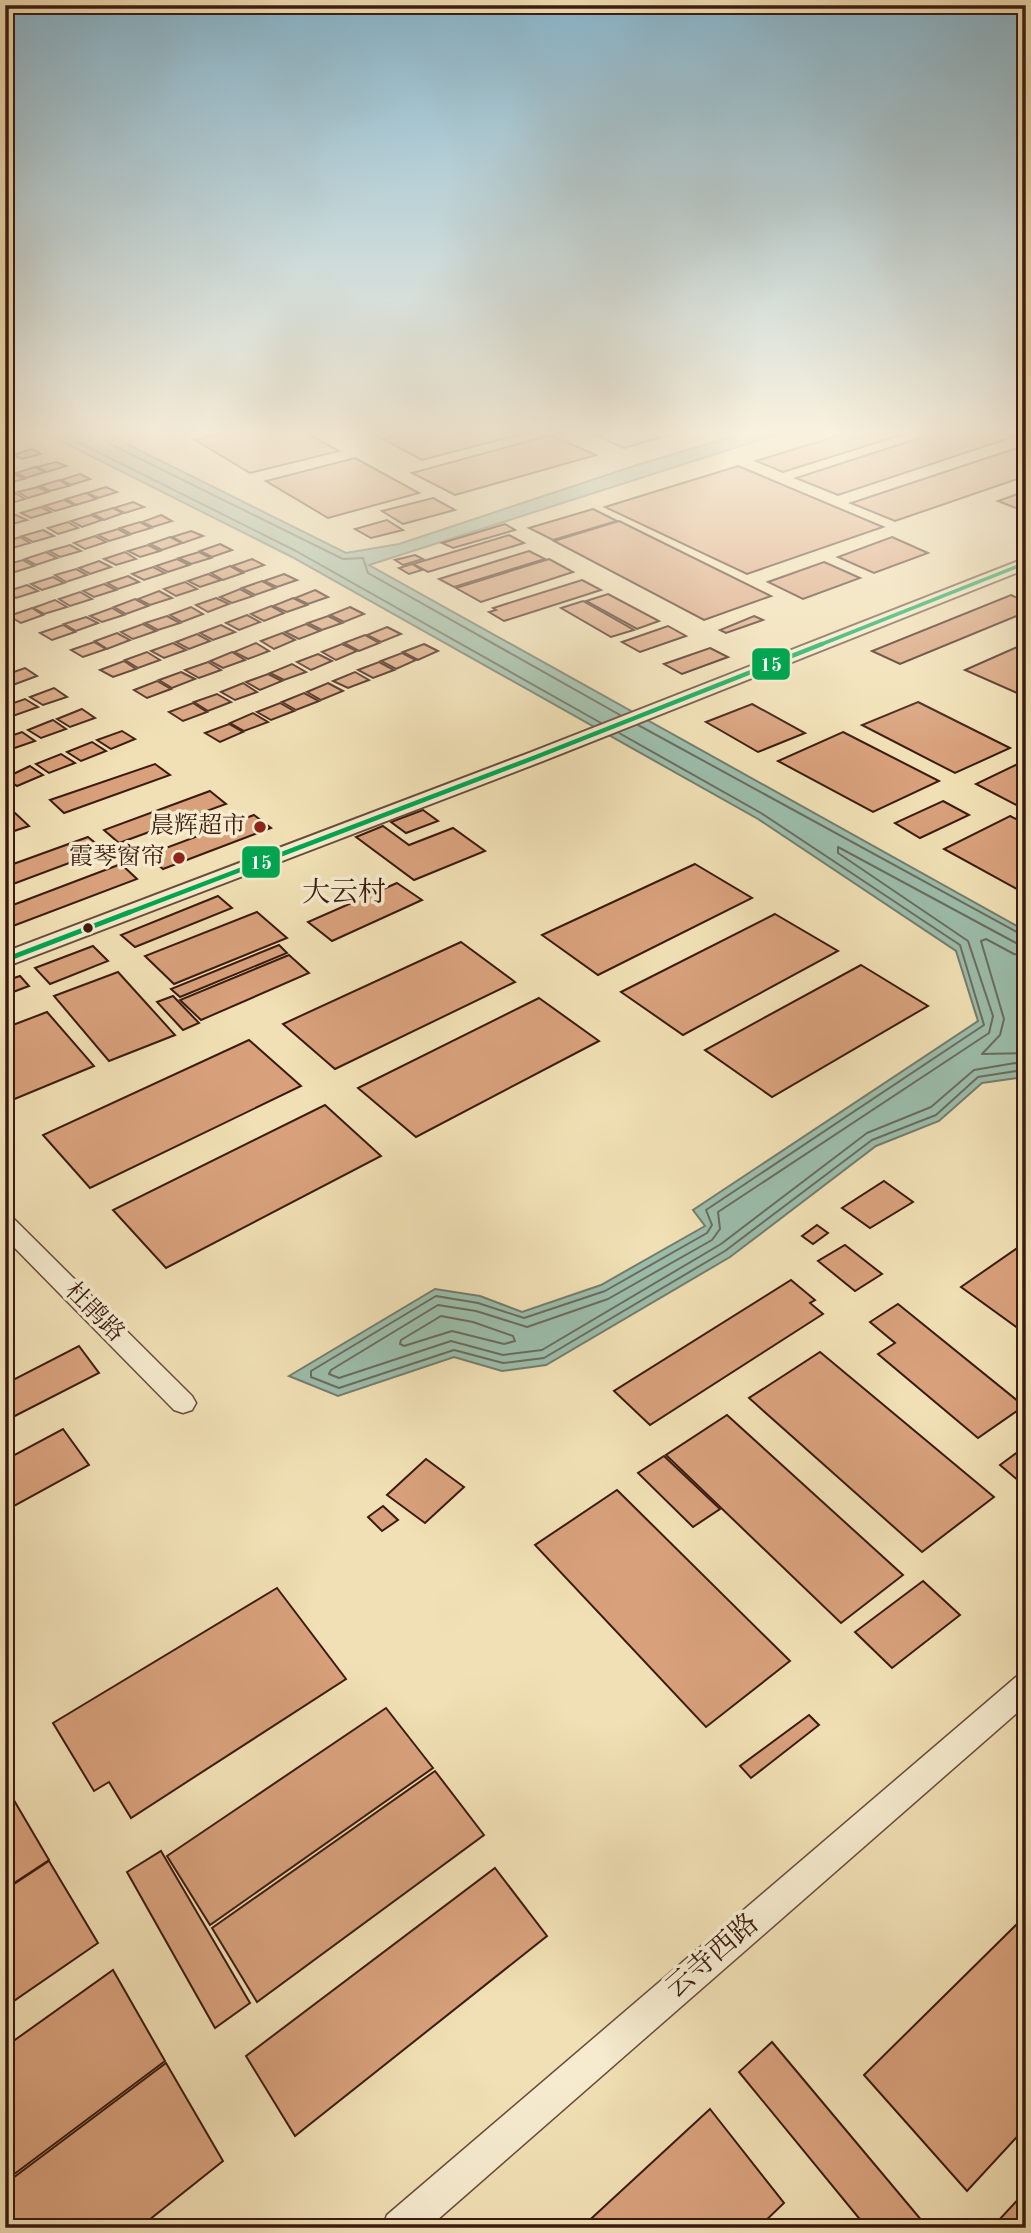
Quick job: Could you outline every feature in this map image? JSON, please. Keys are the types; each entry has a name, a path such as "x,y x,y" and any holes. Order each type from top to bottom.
{"street":[{"path":"5,960 536,757 1026,563"},
{"name":"杜鹃路","path":"5,1224 183,1403"},
{"name":"云寺西路","path":"400,2228 1026,1686"}],"water":[{"path":"252,537 314,537 346,553 399,544 419,537 456,537 369,565 1026,931 1026,1083 1017,1078 982,1083 939,1121 876,1146 730,1257 546,1365 502,1371 454,1357 338,1396 289,1376 435,1289 480,1296 522,1312 601,1285 705,1226 693,1210 978,1021 956,951 758,819"}],"building":[{"path":"20,537 30,543 9,549 5,547 5,542"},
{"path":"24,537 50,537 33,542"},
{"path":"91,537 106,542 85,549 74,543"},
{"path":"102,537 122,537 109,541"},
{"path":"169,537 182,543 162,550 150,544"},
{"path":"172,537 200,537 183,543"},
{"path":"461,537 490,537 453,548 442,543"},
{"path":"502,537 513,537 524,543 428,572 413,564"},
{"path":"566,537 652,537 771,596 704,620 554,541"},
{"path":"669,537 853,537 747,574"},
{"path":"891,537 928,553 874,573 838,557"},
{"path":"220,544 232,550 212,557 200,551"},
{"path":"70,545 81,551 60,557 49,551"},
{"path":"148,545 160,551 140,557 128,551"},
{"path":"529,551 545,559 454,587 439,579"},
{"path":"46,552 57,558 36,565 25,559"},
{"path":"125,552 136,559 116,565 104,559"},
{"path":"199,552 211,558 191,564 179,558"},
{"path":"415,555 423,559 403,565 395,560"},
{"path":"177,559 189,565 168,572 156,566"},
{"path":"252,559 264,565 244,572 232,566"},
{"path":"549,559 573,572 481,602 456,588"},
{"path":"23,560 34,566 12,573 5,569 5,565"},
{"path":"99,561 111,567 90,574 79,568"},
{"path":"824,562 860,578 803,599 768,582"},
{"path":"412,564 422,570 409,574 399,568"},
{"path":"230,566 243,573 223,580 211,573"},
{"path":"153,567 165,573 144,580 132,574"},
{"path":"76,569 87,575 66,582 55,575"},
{"path":"208,574 221,580 200,587 188,581"},
{"path":"284,574 297,580 277,587 264,581"},
{"path":"128,576 139,582 118,589 107,583"},
{"path":"53,577 64,583 42,590 31,584"},
{"path":"582,580 601,590 504,621 489,612 496,610 493,608"},
{"path":"262,581 275,588 255,595 242,588"},
{"path":"185,582 197,589 176,596 164,589"},
{"path":"104,584 116,590 94,597 83,591"},
{"path":"27,585 38,591 16,598 5,592"},
{"path":"240,589 253,596 232,603 220,597"},
{"path":"315,590 328,597 308,604 295,598"},
{"path":"159,591 172,598 150,605 138,599"},
{"path":"80,592 92,599 70,606 59,599"},
{"path":"608,594 659,621 637,629 586,601"},
{"path":"1011,595 1026,602 1026,612 900,664 872,651"},
{"path":"216,598 229,604 208,612 196,605"},
{"path":"293,598 307,605 287,612 273,606"},
{"path":"135,599 148,606 126,614 114,607"},
{"path":"55,600 67,607 44,614 33,608"},
{"path":"583,601 634,630 611,637 561,608"},
{"path":"271,606 284,613 264,621 251,614"},
{"path":"191,607 203,614 182,622 170,615"},
{"path":"350,607 364,614 344,622 330,615"},
{"path":"32,608 43,615 21,623 9,616"},
{"path":"112,608 124,615 102,622 90,616"},
{"path":"247,615 260,622 239,630 226,623"},
{"path":"167,616 180,623 158,630 145,623"},
{"path":"328,616 342,623 322,630 308,623"},
{"path":"754,616 763,620 726,633 720,630"},
{"path":"86,617 98,623 76,631 64,624"},
{"path":"143,624 156,631 133,639 121,632"},
{"path":"306,624 320,631 299,639 285,632"},
{"path":"63,625 75,632 52,640 40,633"},
{"path":"221,625 235,632 213,640 200,633"},
{"path":"668,626 686,636 640,652 622,642"},
{"path":"387,627 401,634 381,642 367,635"},
{"path":"117,633 130,640 107,649 95,641"},
{"path":"282,633 295,640 274,649 261,641"},
{"path":"197,634 210,641 189,649 176,642"},
{"path":"365,635 379,643 359,651 344,643"},
{"path":"94,642 106,649 83,657 71,650"},
{"path":"173,643 186,650 164,658 151,651"},
{"path":"256,643 269,651 248,659 234,652"},
{"path":"1026,643 1026,697 965,670"},
{"path":"342,644 357,651 336,660 322,652"},
{"path":"424,644 438,651 418,660 403,652"},
{"path":"710,648 728,657 682,674 664,664"},
{"path":"147,652 160,660 138,668 125,660"},
{"path":"232,652 245,660 223,668 210,661"},
{"path":"402,653 416,660 396,669 381,661"},
{"path":"318,654 332,661 311,670 297,662"},
{"path":"124,661 136,669 113,677 100,670"},
{"path":"208,662 221,670 199,678 185,670"},
{"path":"379,662 394,670 373,678 358,670"},
{"path":"292,664 306,672 284,680 270,673"},
{"path":"25,668 37,676 13,685 5,680 5,675"},
{"path":"181,672 195,679 172,688 159,680"},
{"path":"355,672 369,680 348,688 333,681"},
{"path":"268,674 282,681 260,690 246,682"},
{"path":"157,681 171,689 147,698 134,690"},
{"path":"243,683 257,692 235,700 221,692"},
{"path":"328,683 343,691 321,700 307,692"},
{"path":"54,688 67,697 43,705 30,697"},
{"path":"304,693 319,701 296,710 282,702"},
{"path":"217,694 231,702 208,711 194,702"},
{"path":"25,699 38,707 13,716 5,711 5,706"},
{"path":"918,702 1010,748 955,773 862,725"},
{"path":"193,703 207,712 183,721 169,712"},
{"path":"280,703 294,711 271,720 257,712"},
{"path":"752,704 805,733 758,752 706,722"},
{"path":"82,709 95,718 70,727 57,719"},
{"path":"253,713 268,722 244,731 230,723"},
{"path":"53,720 66,729 41,738 28,730"},
{"path":"229,724 243,732 220,742 205,733"},
{"path":"122,731 135,739 111,749 97,740"},
{"path":"22,732 35,741 9,750 5,748 5,738"},
{"path":"843,732 939,781 873,812 778,761"},
{"path":"92,742 106,751 81,761 67,752"},
{"path":"61,754 75,763 49,773 36,764"},
{"path":"1026,760 1026,810 976,784"},
{"path":"155,764 170,775 64,813 50,800"},
{"path":"30,766 43,775 17,786 5,778"},
{"path":"210,791 226,804 119,843 104,830"},
{"path":"943,801 969,815 920,838 895,823"},
{"path":"423,810 438,821 406,833 391,822"},
{"path":"15,813 29,826 5,834 5,816"},
{"path":"254,815 271,828 163,869 147,855"},
{"path":"1010,816 1026,824 1026,894 944,849"},
{"path":"383,826 409,845 453,828 485,851 414,880 356,837"},
{"path":"88,837 104,850 5,887 5,867"},
{"path":"121,864 137,879 5,929 5,908"},
{"path":"695,864 752,898 598,975 542,935"},
{"path":"397,883 422,900 332,941 308,922"},
{"path":"218,896 232,908 135,947 121,935"},
{"path":"257,912 287,938 174,984 145,956"},
{"path":"775,914 838,951 683,1035 621,992"},
{"path":"461,942 515,982 335,1069 283,1024"},
{"path":"279,945 287,953 180,997 171,989"},
{"path":"93,946 108,961 50,984 35,968"},
{"path":"289,955 309,973 201,1020 180,1000"},
{"path":"861,965 928,1006 772,1097 705,1050"},
{"path":"118,972 175,1035 109,1061 54,996"},
{"path":"20,976 29,986 5,995 5,981"},
{"path":"173,996 199,1023 183,1030 157,1002"},
{"path":"539,998 599,1041 416,1137 358,1088"},
{"path":"47,1012 94,1066 5,1103 5,1028"},
{"path":"249,1040 301,1086 90,1188 43,1135"},
{"path":"325,1105 381,1156 166,1268 113,1210"},
{"path":"884,1181 913,1202 870,1228 842,1208"},
{"path":"817,1225 828,1233 813,1244 802,1236"},
{"path":"1026,1242 1026,1334 961,1287"},
{"path":"845,1245 882,1274 855,1291 818,1261"},
{"path":"791,1280 815,1300 810,1303 823,1314 650,1425 614,1391"},
{"path":"898,1304 1024,1406 978,1438 878,1354 895,1343 870,1322"},
{"path":"79,1346 99,1373 5,1421 5,1384"},
{"path":"820,1352 994,1497 922,1552 749,1398"},
{"path":"727,1415 903,1575 841,1623 666,1455"},
{"path":"63,1429 89,1465 14,1506 5,1493 5,1460"},
{"path":"1026,1446 1026,1487 1000,1465"},
{"path":"664,1456 720,1509 693,1527 638,1473"},
{"path":"426,1459 464,1487 425,1523 387,1495"},
{"path":"617,1490 790,1661 706,1727 535,1545"},
{"path":"383,1506 398,1520 382,1531 368,1517"},
{"path":"923,1581 960,1615 892,1668 855,1632"},
{"path":"277,1588 346,1679 131,1818 109,1782 94,1791 53,1723"},
{"path":"386,1708 433,1768 210,1925 167,1856"},
{"path":"809,1715 819,1725 751,1778 740,1766"},
{"path":"435,1771 484,1835 257,2002 212,1928"},
{"path":"5,1785 49,1860 5,1889"},
{"path":"161,1851 250,2003 215,2028 127,1872"},
{"path":"49,1861 98,1943 5,2007 5,1890"},
{"path":"495,1868 547,1936 295,2136 246,2056"},
{"path":"1016,1925 1026,1935 1026,2127 967,2191 864,2075"},
{"path":"113,1970 165,2061 5,2181 5,2047"},
{"path":"772,2042 928,2228 867,2228 739,2072"},
{"path":"166,2063 223,2161 139,2228 5,2228 5,2184"},
{"path":"710,2109 784,2203 758,2228 581,2228"},
{"path":"1026,2191 1026,2228 1004,2228 998,2221"}],"transit line":[{"name":"15","path":"5,960 536,757 1026,563"}],"place":[{"name":"晨辉超市","path":"260,827"},
{"name":"霞琴窗帘","path":"179,858"}],"district":[{"name":"大云村","path":"344,894"}]}
